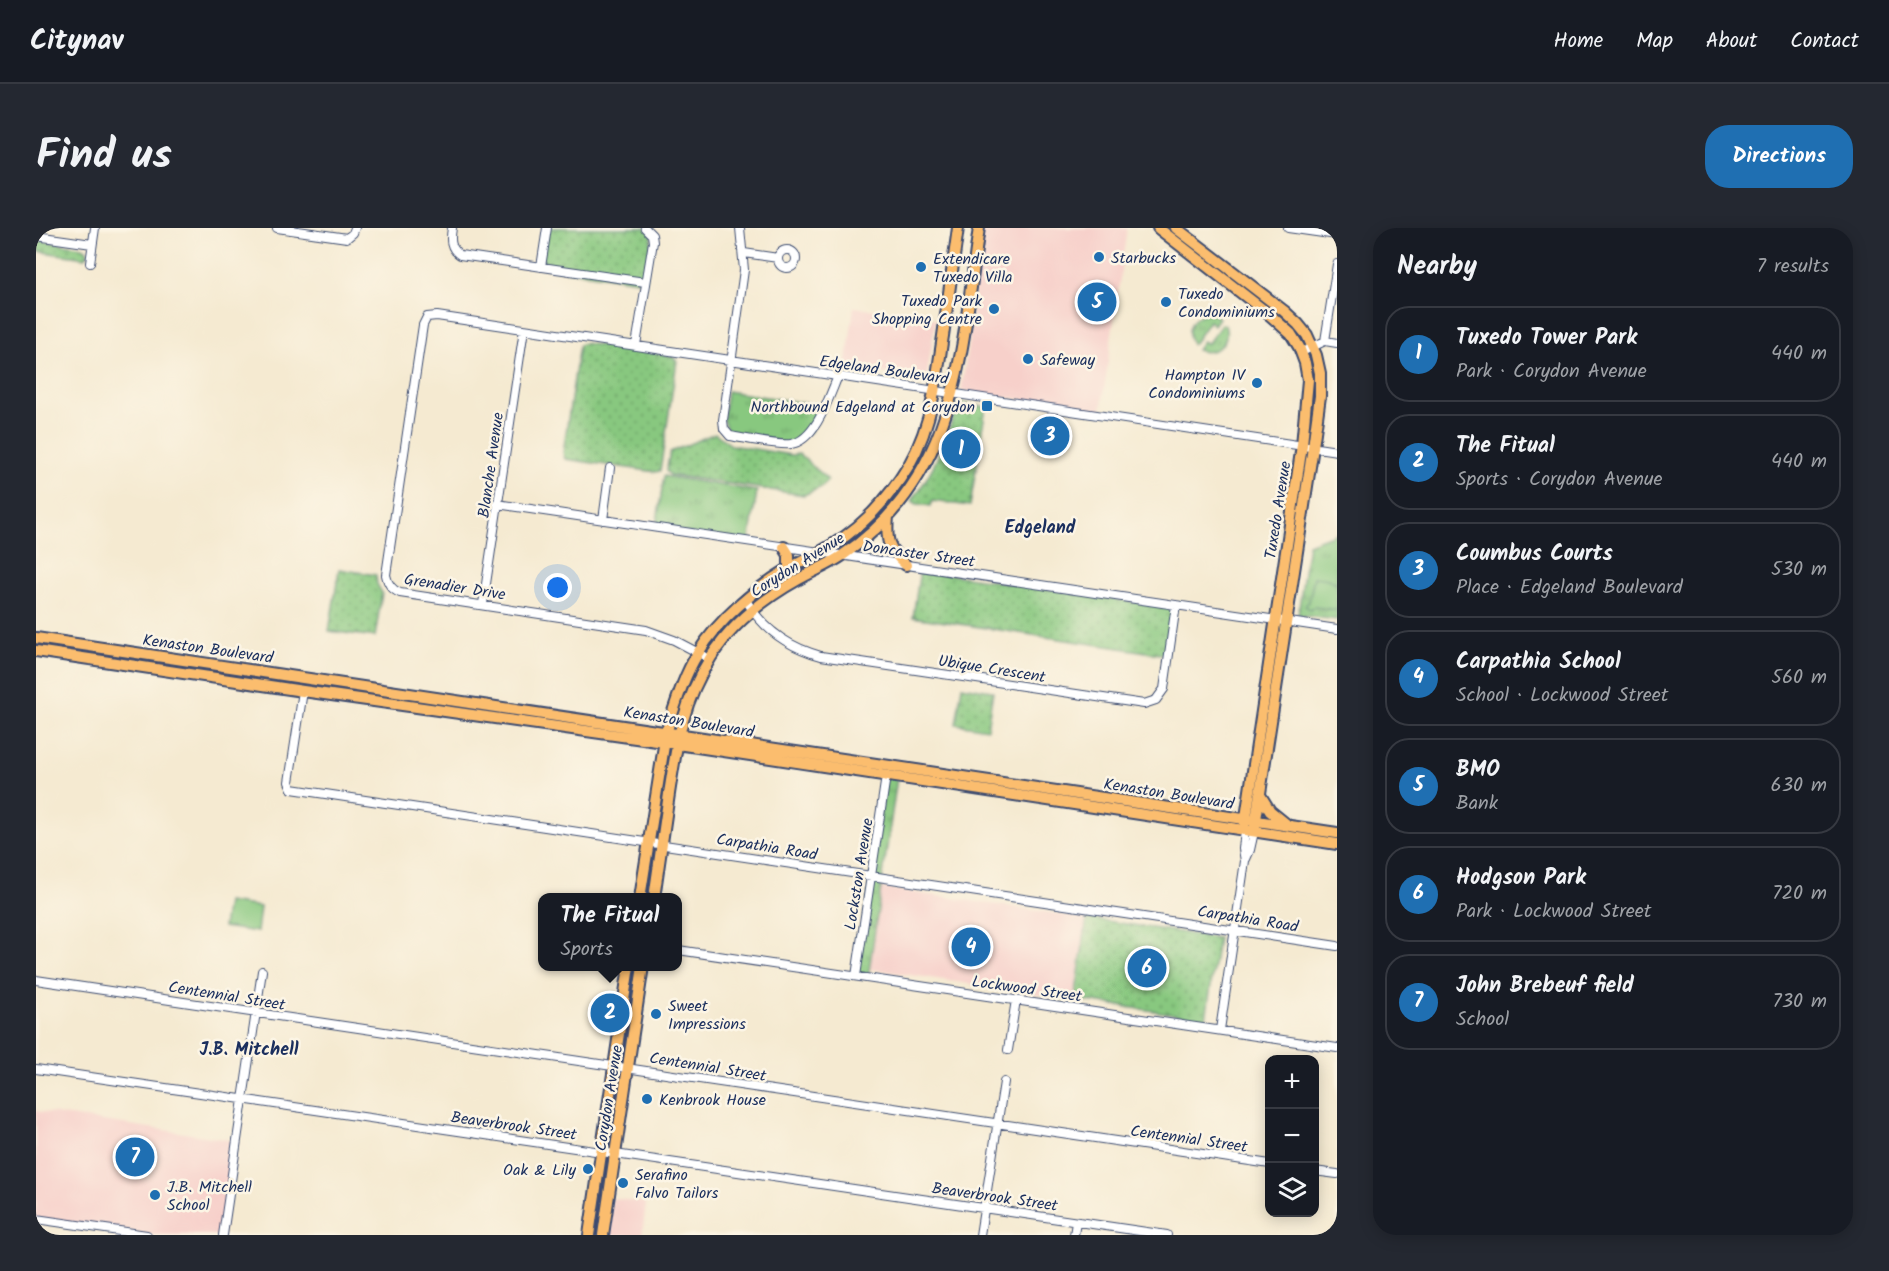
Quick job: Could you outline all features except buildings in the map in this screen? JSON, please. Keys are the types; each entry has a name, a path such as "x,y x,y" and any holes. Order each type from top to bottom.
{"main road":[{"name":"Corydon Avenue","path":"641,893 665,737 674,706 698,652 730,614 746,600 794,566 834,544 870,516 901,478 916,452 929,421 935,390 958,228"},
{"name":"Corydon Avenue","path":"655,893 685,707 710,659 723,640 752,611 806,575 843,555 860,542 888,516 913,486 930,457 943,426 959,365 979,228"},
{"name":"Tuxedo Avenue","path":"1158,228 1291,334 1302,352 1307,370 1308,446"},
{"name":"Tuxedo Avenue","path":"1176,228 1292,318 1313,346 1319,363 1321,383 1308,446 1250,826"},
{"path":"888,516 889,545 895,555 906,565"},
{"path":"852,531 860,542"},
{"path":"784,547 794,566 806,575"},
{"name":"Tuxedo Avenue","path":"1250,826 1260,795 1281,621"},
{"name":"Kenaston Boulevard","path":"36,638 1250,826 1337,844"},
{"name":"Kenaston Boulevard","path":"36,651 303,691 665,737"},
{"name":"Kenaston Boulevard","path":"678,739 886,776 1250,826 1289,826 1337,833"},
{"path":"1260,795 1270,811 1289,826"},
{"name":"Corydon Avenue","path":"589,1235 628,971"},
{"name":"Corydon Avenue","path":"603,1235 642,971"}],"street":[{"path":"90,263 95,228"},
{"path":"277,228 347,238 355,228"},
{"path":"452,228 451,245 460,255 645,282"},
{"path":"541,267 547,228"},
{"path":"636,345 653,242 652,235 645,228"},
{"path":"740,228 744,270 723,420 724,429 730,436 789,445 799,442 810,432 822,414 838,376"},
{"path":"1288,228 1337,235"},
{"path":"36,236 92,244"},
{"path":"744,253 778,258"},
{"path":"1325,341 1337,264"},
{"name":"Edgeland Boulevard","path":"427,317 436,316 636,345 1337,451"},
{"name":"Grenadier Drive","path":"427,317 423,325 386,574 387,582 393,590 400,593 646,630 674,640 710,659"},
{"name":"Blanche Avenue","path":"483,604 524,329"},
{"path":"1302,352 1325,341 1337,343"},
{"path":"603,520 610,468"},
{"name":"Doncaster Street","path":"497,504 1337,629"},
{"name":"Ubique Crescent","path":"746,600 757,618 789,645 821,656 1144,704 1156,700 1164,688 1176,605"},
{"name":"Carpathia Road","path":"303,691 289,782 292,789 1337,946"},
{"name":"Lockston Avenue","path":"856,976 886,776"},
{"name":"Tuxedo Avenue","path":"1220,1030 1245,861 1243,849 1250,826"},
{"name":"Lockwood Street","path":"682,951 1337,1048"},
{"path":"223,1235 262,971"},
{"name":"Centennial Street","path":"36,980 1265,1163"},
{"path":"1008,1050 1016,1000"},
{"name":"Beaverbrook Street","path":"36,1069 1167,1235"},
{"path":"981,1235 1004,1082"},
{"path":"1319,1172 1337,1174"},
{"path":"36,1219 147,1235"},
{"path":"1074,1235 1076,1222"}],"shaded area":[{"path":"982,228 1127,228 1101,411 961,391 975,300 974,288"},
{"path":"854,307 936,319 926,379 846,367"},
{"path":"871,875 883,877 883,888 1086,918 1074,1000 871,969 868,978"},
{"path":"36,1111 237,1141 223,1235 147,1235 36,1219"},
{"path":"612,1198 646,1203 642,1235 606,1235"}],"green space":[{"path":"547,228 645,228 652,235 645,282 541,267"},
{"path":"36,240 83,247 88,254 85,258 36,251"},
{"path":"1207,313 1219,318 1214,325 1209,321 1192,344 1189,334 1191,324 1197,317"},
{"path":"1222,324 1225,325 1226,337 1220,347 1210,351 1197,350 1203,341 1207,344"},
{"path":"584,343 672,356 677,361 660,471 565,459 563,453 579,345"},
{"path":"727,391 826,406 810,432 789,445 730,436 723,420"},
{"path":"957,403 986,407 970,506 932,501 931,506 917,504 912,501 939,454"},
{"path":"715,433 731,445 791,455 799,454 828,480 822,487 804,495 670,475 666,471 670,452"},
{"path":"664,476 757,491 749,542 656,528"},
{"path":"1337,533 1337,585 1335,582 1314,607 1337,610 1337,620 1298,615 1308,544"},
{"path":"339,569 376,575 377,584 382,593 375,637 329,631"},
{"path":"920,570 1173,608 1166,655 913,617"},
{"path":"1314,577 1330,580 1337,585 1337,610 1314,607 1310,610 1305,605 1309,602"},
{"path":"962,686 993,691 987,729 956,724"},
{"path":"886,776 897,778 868,978 856,976"},
{"path":"227,902 260,907 257,932 223,927"},
{"path":"1087,918 1218,938 1206,1019 1075,999"}],"place":[{"name":"Starbucks","path":"1099,257"},
{"name":"Extendicare Tuxedo Villa","path":"921,267"},
{"name":"BMO","path":"1097,302"},
{"name":"Tuxedo Condominiums","path":"1166,302"},
{"name":"Tuxedo Park Shopping Centre","path":"994,309"},
{"name":"Safeway","path":"1028,359"},
{"name":"Hampton IV Condominiums","path":"1257,383"},
{"name":"Northbound Edgeland at Corydon","path":"987,406"},
{"name":"Coumbus Courts","path":"1050,436"},
{"name":"Tuxedo Tower Park","path":"961,449"},
{"name":"Carpathia School","path":"971,947"},
{"name":"Hodgson Park","path":"1147,968"},
{"name":"The Fitual","path":"610,1013"},
{"name":"Sweet Impressions","path":"656,1014"},
{"name":"Kenbrook House","path":"647,1099"},
{"name":"John Brebeuf field","path":"135,1157"},
{"name":"Oak & Lily","path":"588,1169"},
{"name":"Serafino Falvo Tailors","path":"623,1183"},
{"name":"J.B. Mitchell School","path":"155,1195"}],"district":[{"name":"Edgeland","path":"1040,527"},
{"name":"J.B. Mitchell","path":"249,1049"}]}
